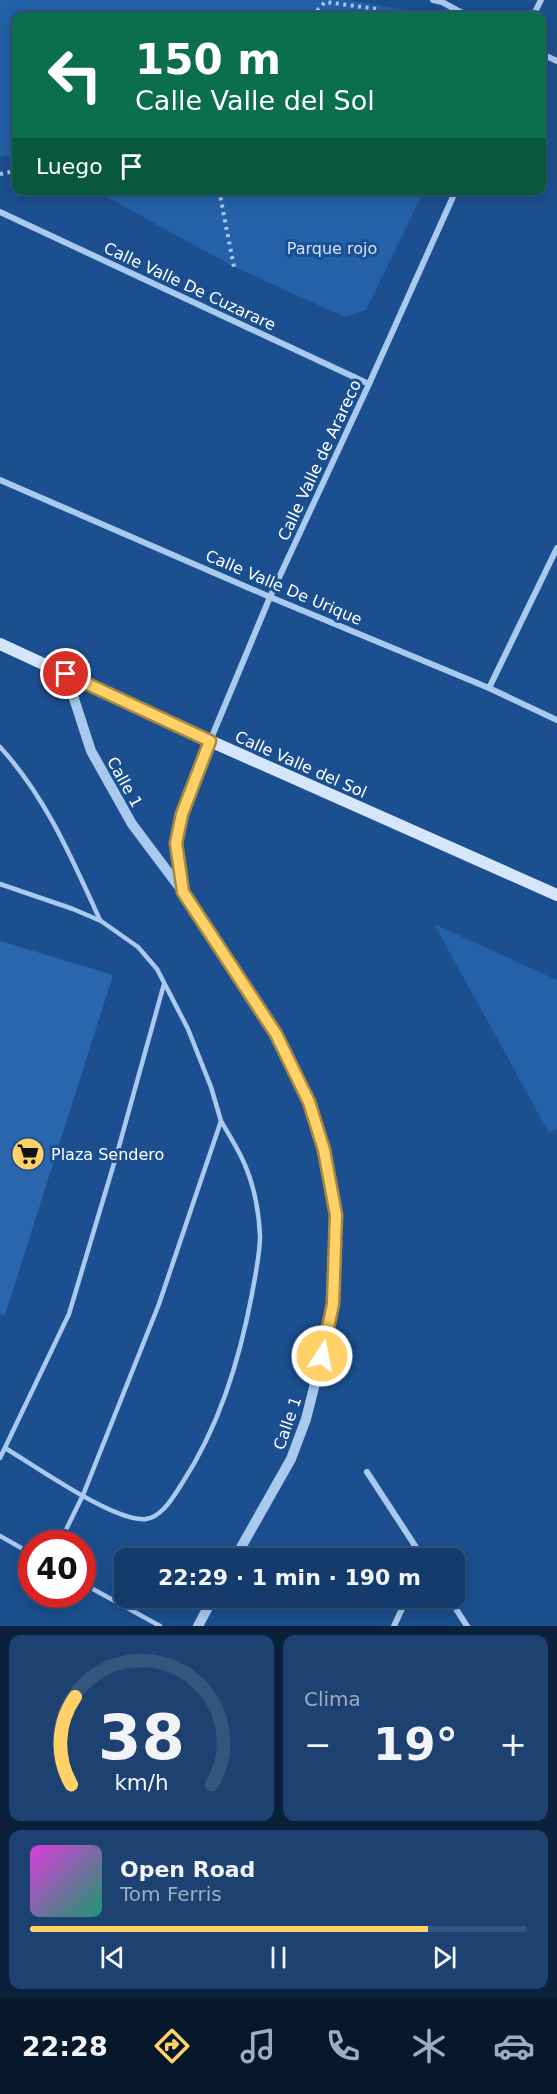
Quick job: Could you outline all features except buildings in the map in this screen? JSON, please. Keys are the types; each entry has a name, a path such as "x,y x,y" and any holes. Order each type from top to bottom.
{"main road":[{"name":"Calle Valle del Sol","path":"0,644 210,741 557,895"}],"street":[{"path":"433,0 461,12"},
{"name":"Calle Valle de Arareco","path":"210,741 270,597 454,195"},
{"name":"Calle Valle De Cuzarare","path":"0,212 369,384"},
{"name":"Calle Valle De Urique","path":"0,480 270,597 489,688 557,720"},
{"path":"489,688 557,548"},
{"name":"Calle 1","path":"66,674 91,751 132,824 183,892 276,1034 309,1102 324,1150 336,1215 333,1304 306,1419 291,1459 241,1548"},
{"name":"Calle 1","path":"183,892 176,843 182,814 210,741"},
{"path":"367,1472 416,1548"},
{"path":"198,1626 208,1608"},
{"path":"394,1626 402,1608"},
{"path":"455,1608 467,1626"}],"lane":[{"path":"0,747 25,775 37,794 65,844 100,921"},
{"path":"0,884 73,909 100,921 138,947 157,969 188,1029 211,1087 221,1121 245,1164 256,1203 260,1237 247,1321 224,1403 214,1429 192,1469 170,1501 156,1515 146,1519 124,1516 5,1448"},
{"path":"0,1458 69,1314 164,984"},
{"path":"66,1530 84,1495 159,1304 221,1121"},
{"path":"0,1536 18,1546"},
{"path":"96,1591 160,1626"}],"path":[{"path":"316,12 325,2 377,9 379,12"},
{"path":"220,195 234,267"}],"green space":[{"path":"0,0 348,0 416,12 12,12 12,156 0,156"},
{"name":"Parque rojo","path":"103,195 422,195 366,310 345,317 234,267"},
{"path":"434,924 557,980 557,1129 549,1133"}],"place":[{"name":"Plaza Sendero","path":"28,1154"}],"route":[{"path":"66,674 210,741 182,814 176,843 183,892 276,1034 309,1102 324,1150 336,1215 333,1304 322,1356"}]}
